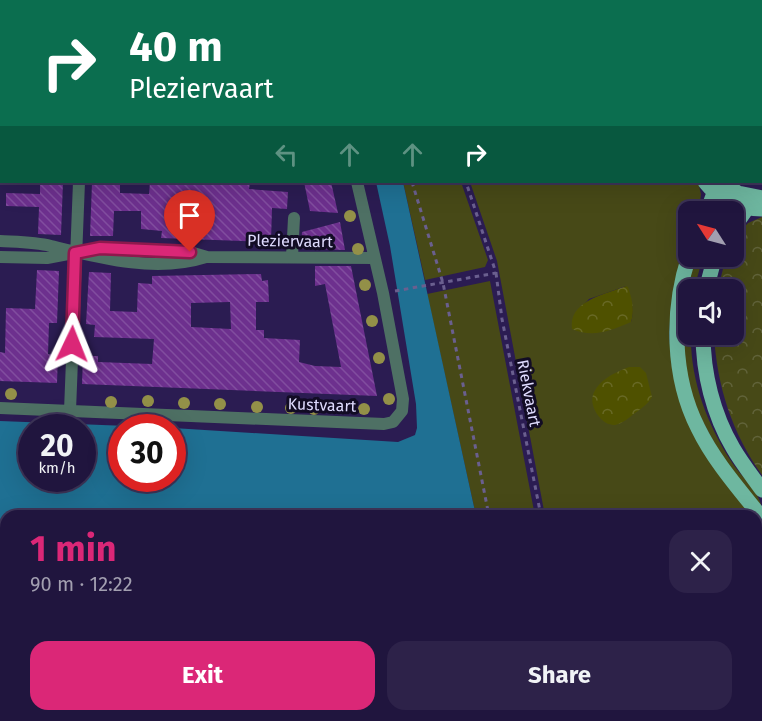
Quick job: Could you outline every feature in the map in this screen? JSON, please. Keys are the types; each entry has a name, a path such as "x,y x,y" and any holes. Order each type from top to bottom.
{"main road":[{"path":"710,201 714,185 738,201"},
{"path":"744,205 762,198"},
{"path":"686,267 680,292 677,347 685,394 697,427 711,451 756,510"},
{"path":"704,345 706,370 718,416 734,449 762,490"}],"street":[{"path":"70,411 79,183"},
{"name":"Kustvaart","path":"0,408 384,424 393,422 402,411 403,399 357,183"},
{"path":"292,257 294,218"},
{"name":"Pleziervaart","path":"0,241 49,246 75,253"},
{"name":"Pleziervaart","path":"0,257 47,258 100,248 190,252 207,257 374,258"}],"path":[{"path":"412,183 443,283 488,510"},
{"name":"Riekvaart","path":"466,183 496,273 502,319 540,510"},
{"path":"392,292 496,273"}],"green space":[{"path":"403,183 461,183 488,260 485,267 425,280"},
{"path":"470,183 698,183 700,201 678,201 679,267 671,308 669,335 672,365 751,510 544,510 497,261","holes":["626,286 632,308 631,322 575,314 589,299"]},
{"path":"762,217 762,475 734,426 723,391 715,345 744,345 744,279 720,279 724,267 744,267 744,227"},
{"path":"692,267 700,267 697,279 690,279"},
{"path":"490,281 534,510 475,510 427,294"},
{"path":"626,286 632,305 631,322 609,331 594,333 572,329 572,319 582,305 600,295"},
{"path":"682,345 691,345 697,384 714,432 731,461 755,491 762,510 720,454 697,411 689,389"},
{"path":"629,367 640,367 646,373 652,397 645,406 626,420 615,425 610,424 601,419 595,410 593,395 603,381"}],"water":[{"path":"376,183 403,183 475,510 0,510 0,421 18,422 18,492 96,492 96,425 108,425 108,492 186,492 186,429 398,442 415,435 416,404 390,246"}],"building":[{"path":"40,183 63,183 61,235 38,234 39,207 6,206 6,193 40,194"},
{"path":"92,183 120,185 120,193 149,194 150,183 250,183 249,189 288,192 287,209 272,208 271,242 161,238 162,231 141,229 141,211 114,211 113,236 90,236"},
{"path":"304,183 331,183 338,213 310,211"},
{"path":"340,222 345,250 301,249 302,232"},
{"path":"315,266 351,266 377,396 82,384 83,356 98,356 98,362 152,364 154,339 94,337 95,325 86,324 89,272 111,273 110,311 137,312 138,283 152,284 152,276 261,274 262,281 268,280 269,302 256,302 256,330 264,330 264,338 300,340 299,362 315,366 341,367 325,284 315,286","holes":["230,302 231,329 191,327 191,303"]},
{"path":"37,270 59,271 57,323 49,323 48,354 58,355 57,383 0,381 0,352 5,353 6,308 35,309"}],"route":[{"path":"72,344 75,253 100,248 190,252"}]}
